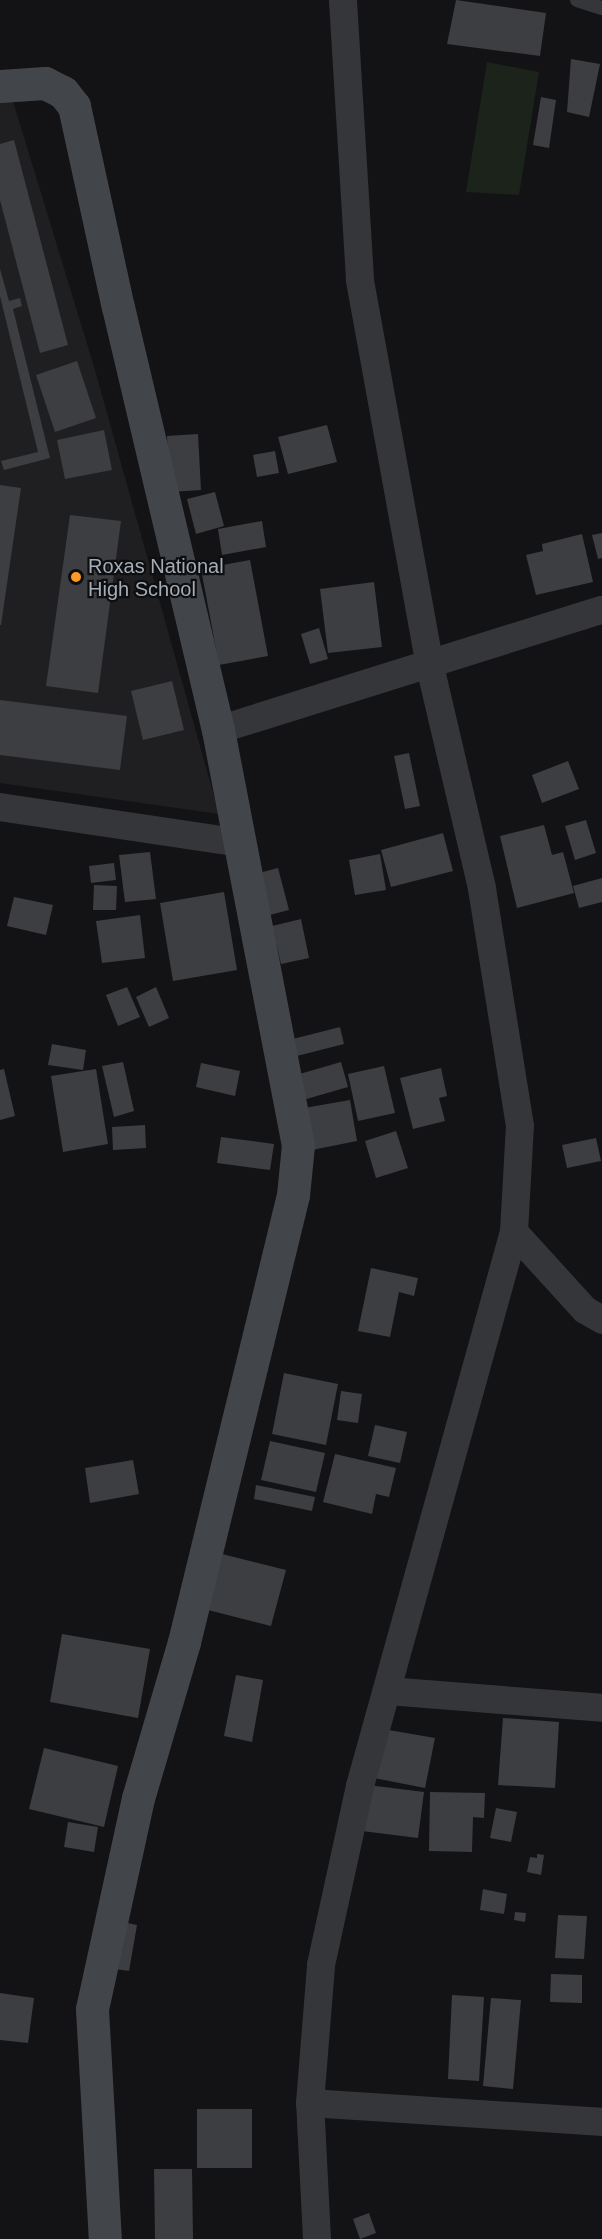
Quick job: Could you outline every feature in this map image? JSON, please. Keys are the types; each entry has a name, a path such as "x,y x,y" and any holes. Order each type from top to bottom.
{"street":[{"path":"317,2239 310,2103 321,1965 360,1786 514,1232 518,1115 482,888 430,666 360,279 343,0"},
{"path":"0,86 45,83 63,92 74,106 218,730 298,1145 293,1195 184,1642 138,1798 92,2009 105,2239"},
{"path":"218,730 430,666 602,610"},
{"path":"0,807 240,843"},
{"path":"514,1232 585,1310 602,1320"},
{"path":"388,1690 602,1708"},
{"path":"310,2103 602,2122"}],"lane":[{"path":"577,0 602,8"}],"shaded area":[{"path":"487,62 539,72 519,195 466,192"},
{"name":"Roxas National High School","path":"9,88 95,370 219,814 0,783 0,89"}],"building":[{"path":"456,0 546,13 540,56 447,44"},
{"path":"571,59 600,64 589,117 567,112"},
{"path":"541,97 556,100 549,148 533,145"},
{"path":"14,140 68,345 40,353 0,200 0,144"},
{"path":"0,269 9,301 20,298 22,306 13,309 50,458 4,470 1,461 38,452 0,296"},
{"path":"77,361 96,418 55,432 36,375"},
{"path":"327,425 337,462 288,474 278,437"},
{"path":"104,430 112,470 65,479 57,440"},
{"path":"198,434 201,490 170,492 167,436"},
{"path":"275,451 279,473 257,477 253,455"},
{"path":"0,485 21,488 1,625 0,625"},
{"path":"215,492 224,526 196,534 187,499"},
{"path":"70,515 121,521 98,693 46,686"},
{"path":"262,521 266,547 222,555 218,529"},
{"path":"602,533 602,558 598,559 592,535"},
{"path":"582,534 593,582 536,595 526,555 543,551 542,544"},
{"path":"250,560 268,656 219,665 201,569"},
{"path":"374,582 382,647 328,653 320,589"},
{"path":"319,628 328,659 310,664 301,634"},
{"path":"172,681 184,730 143,740 131,691"},
{"path":"0,700 127,716 120,770 0,755"},
{"path":"409,753 420,806 405,809 394,756"},
{"path":"568,761 579,789 542,803 532,775"},
{"path":"586,820 596,853 575,860 565,826"},
{"path":"544,825 552,855 563,852 574,893 517,908 500,836"},
{"path":"443,833 453,871 391,887 381,850"},
{"path":"150,852 156,899 125,902 119,855"},
{"path":"380,854 386,890 355,895 349,860"},
{"path":"114,863 116,880 91,883 89,866"},
{"path":"278,868 289,910 262,917 251,875"},
{"path":"602,878 602,902 579,908 573,886"},
{"path":"94,885 117,886 116,910 93,910"},
{"path":"224,892 237,970 173,981 160,903"},
{"path":"14,897 53,905 46,935 7,926"},
{"path":"140,915 145,958 102,963 96,921"},
{"path":"301,919 309,958 281,964 272,926"},
{"path":"127,987 140,1017 118,1026 106,995"},
{"path":"156,987 169,1018 149,1027 136,997"},
{"path":"340,1027 344,1044 293,1057 289,1040"},
{"path":"52,1044 86,1050 83,1070 48,1065"},
{"path":"123,1062 134,1111 114,1117 102,1066"},
{"path":"341,1062 348,1087 303,1100 296,1075"},
{"path":"201,1063 240,1071 235,1096 196,1087"},
{"path":"384,1066 395,1113 358,1121 348,1074"},
{"path":"441,1068 447,1096 439,1098 445,1121 413,1129 400,1078"},
{"path":"4,1069 15,1116 0,1120 0,1070"},
{"path":"96,1069 108,1144 63,1152 51,1076"},
{"path":"350,1100 357,1141 312,1150 304,1108"},
{"path":"145,1125 146,1148 113,1150 112,1127"},
{"path":"396,1131 408,1168 376,1178 365,1141"},
{"path":"221,1137 274,1144 270,1170 217,1163"},
{"path":"596,1138 601,1161 567,1168 562,1145"},
{"path":"371,1268 418,1278 414,1296 399,1292 390,1337 358,1331"},
{"path":"284,1373 338,1384 326,1445 272,1434"},
{"path":"341,1391 362,1394 358,1423 337,1420"},
{"path":"375,1425 407,1432 400,1463 368,1456"},
{"path":"270,1441 325,1453 316,1492 261,1480"},
{"path":"335,1454 396,1468 389,1497 376,1494 372,1514 323,1502"},
{"path":"133,1460 139,1494 90,1503 85,1468"},
{"path":"256,1485 315,1497 312,1511 254,1499"},
{"path":"222,1554 286,1570 271,1626 208,1610"},
{"path":"62,1634 150,1649 138,1718 50,1702"},
{"path":"236,1675 263,1680 252,1742 224,1736"},
{"path":"503,1718 559,1722 555,1788 498,1785"},
{"path":"383,1729 435,1738 425,1788 374,1778"},
{"path":"44,1748 118,1766 104,1827 29,1809"},
{"path":"368,1785 424,1792 418,1838 362,1831"},
{"path":"430,1792 485,1793 484,1818 473,1817 472,1852 429,1851"},
{"path":"496,1808 517,1812 511,1842 490,1838"},
{"path":"68,1822 98,1827 94,1852 64,1847"},
{"path":"537,1854 544,1855 541,1875 527,1872 530,1857 537,1858"},
{"path":"483,1889 507,1894 504,1914 480,1910"},
{"path":"515,1912 526,1913 525,1922 514,1920"},
{"path":"558,1915 587,1916 584,1959 555,1958"},
{"path":"123,1922 137,1925 129,1971 115,1969"},
{"path":"551,1974 582,1975 582,2003 550,2002"},
{"path":"0,1993 34,1998 28,2043 0,2040"},
{"path":"452,1995 484,1997 479,2081 448,2079"},
{"path":"491,1998 521,2000 513,2089 483,2086"},
{"path":"197,2109 252,2109 252,2168 197,2168"},
{"path":"154,2169 192,2169 193,2239 155,2239"},
{"path":"369,2213 376,2233 360,2239 353,2219"}],"place":[{"name":"Roxas National High School","path":"76,577"}]}
